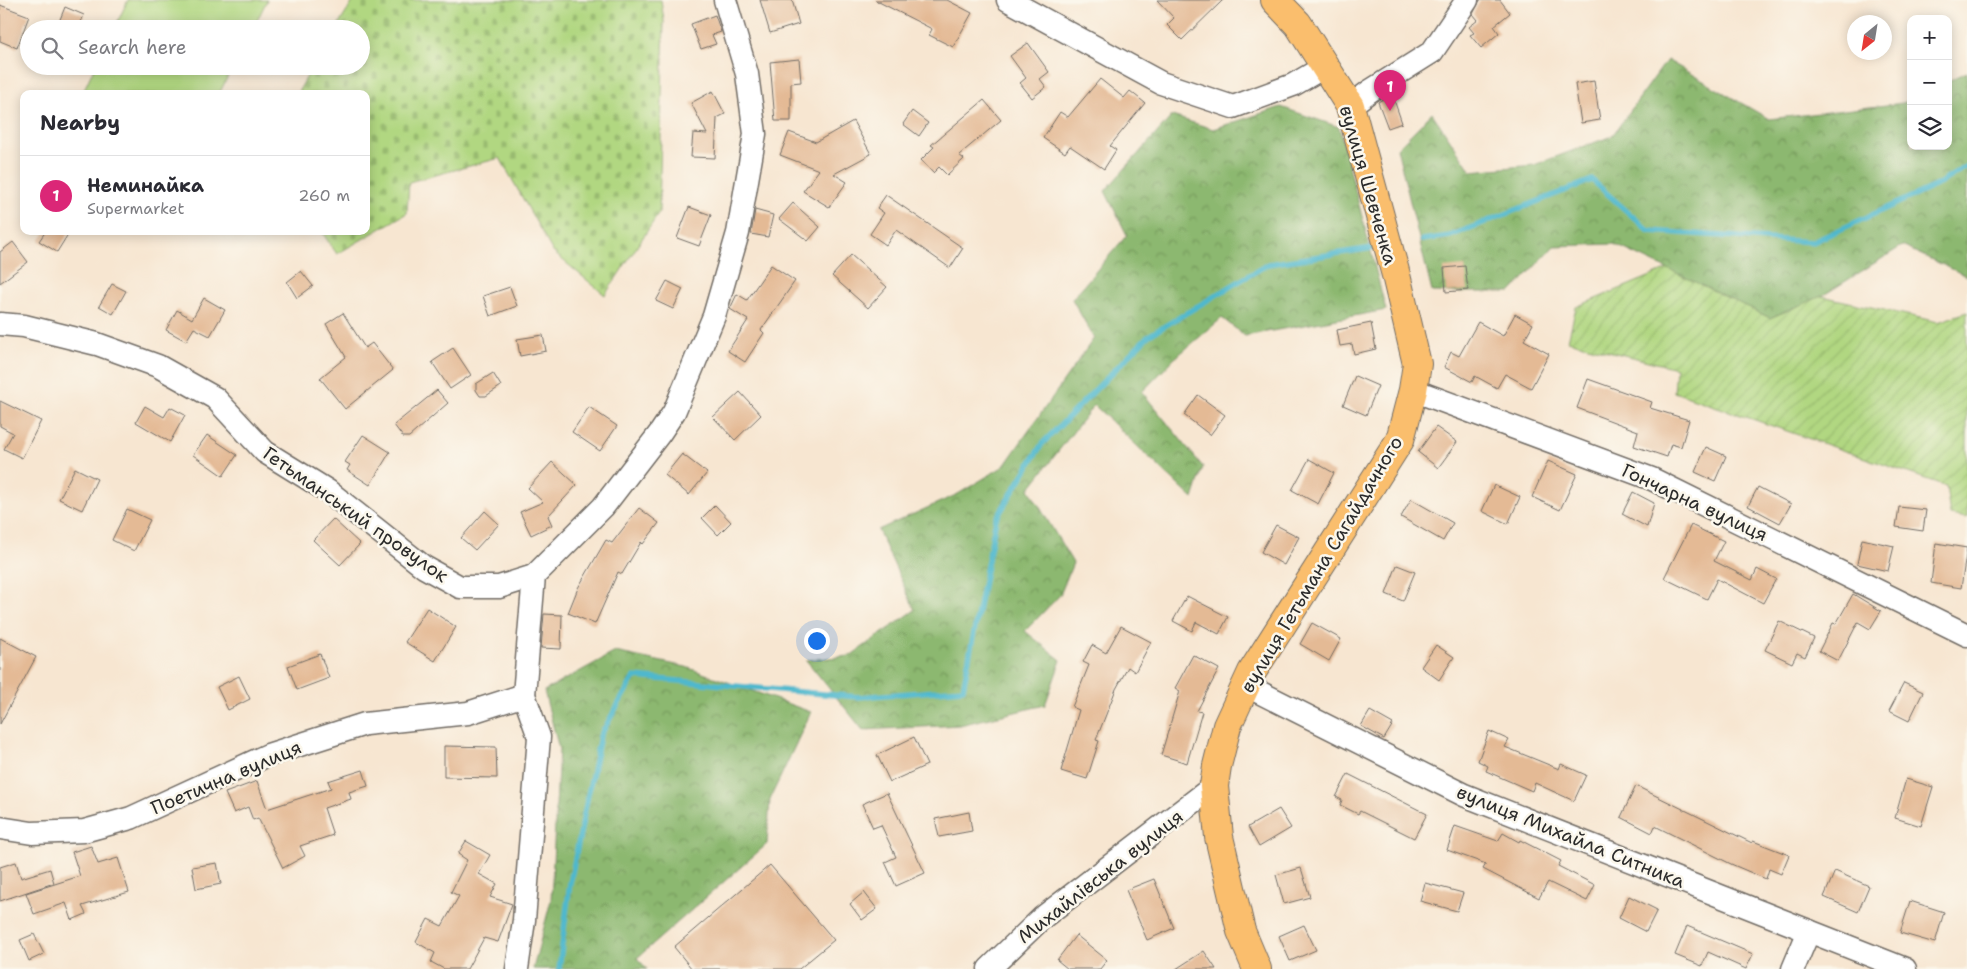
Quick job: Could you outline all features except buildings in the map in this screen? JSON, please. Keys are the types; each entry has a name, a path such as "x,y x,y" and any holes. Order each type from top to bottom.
{"main road":[{"name":"вулиця Шевченка","path":"1275,0 1298,24 1350,106 1417,364 1414,390"},
{"name":"вулиця Гетьмана Сагайдачного","path":"1257,969 1241,931 1227,878 1219,836 1214,786 1227,726 1245,684 1326,553 1400,440 1414,390"}],"street":[{"path":"517,969 524,920 539,737 524,695 534,576 604,507 660,433 674,412 714,316 738,233 755,134 747,74 725,0"},
{"path":"1008,0 1161,83 1233,107 1293,85 1324,67"},
{"path":"1350,106 1370,91 1432,52 1467,0"},
{"name":"Гетьманський провулок","path":"0,324 24,326 97,344 158,366 215,398 265,452 328,491 424,566 460,588 499,587 534,576"},
{"name":"Гончарна вулиця","path":"1414,390 1652,479 1967,635"},
{"name":"вулиця Михайла Ситника","path":"1245,684 1464,795 1905,969"},
{"name":"Поетична вулиця","path":"0,828 32,833 84,831 131,818 268,756 365,724 468,713 524,695"},
{"name":"Михайлівська вулиця","path":"989,969 1042,918 1214,786"},
{"path":"1793,969 1809,931"}],"green space":[{"path":"128,0 267,0 257,20 118,20"},
{"path":"354,0 661,0 664,21 659,213 605,295 553,252 500,158 409,182 407,213 370,235 370,90 299,90 308,75 370,75 370,20 342,20"},
{"path":"1667,60 1769,119 1907,101 1907,150 1952,150 1952,79 1967,72 1967,276 1902,246 1822,296 1770,318 1614,244 1554,246 1511,292 1432,292 1397,148 1432,113 1471,171 1534,165 1612,136"},
{"path":"91,75 228,75 221,90 84,90"},
{"path":"1281,107 1339,127 1386,310 1245,336 1222,318 1175,358 1142,392 1203,467 1193,499 1094,405 1029,489 1073,563 1060,595 1025,631 1061,660 1045,705 960,725 863,730 806,660 850,656 915,610 878,530 958,494 1004,466 1094,338 1072,299 1127,235 1105,191 1172,116 1213,129"},
{"path":"324,235 369,235 337,254"},
{"path":"1668,269 1770,318 1822,296 1938,322 1967,312 1967,518 1950,515 1946,486 1674,392 1676,368 1568,341 1576,307"},
{"path":"615,652 686,667 811,712 770,799 767,844 637,958 647,969 533,969 551,900 559,749 544,691"}],"waterway":[{"path":"1422,240 1450,236 1592,180 1649,231 1813,242 1937,185 1967,166"},
{"path":"559,969 570,883 600,736 634,677 858,697 963,689 996,519 1042,444 1148,336 1268,264 1373,248"}],"place":[{"name":"Неминайка","path":"1390,111"}]}
